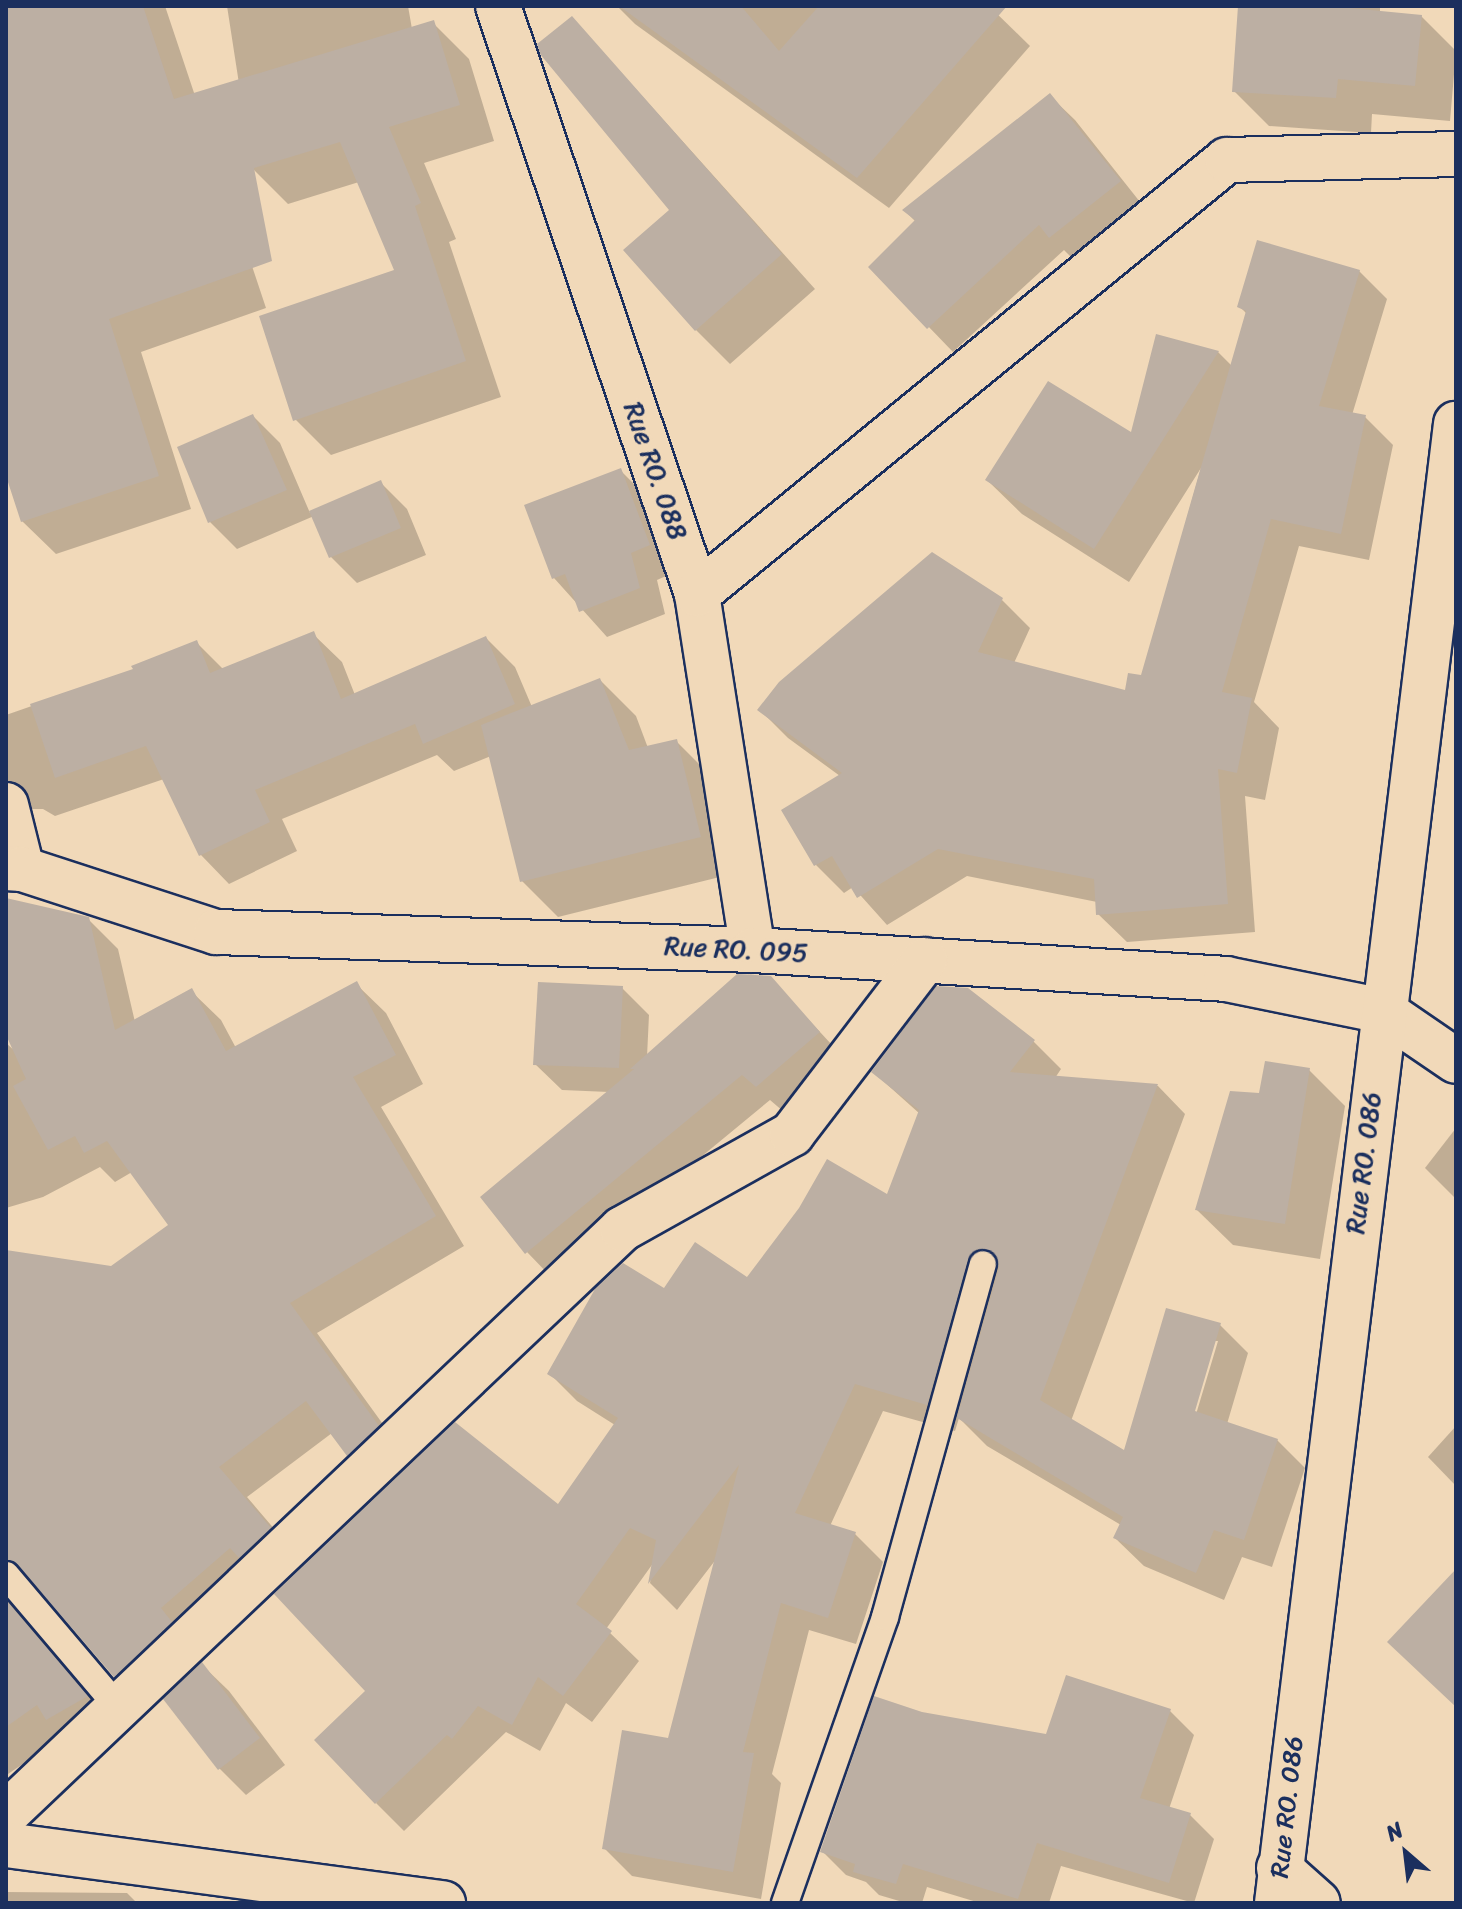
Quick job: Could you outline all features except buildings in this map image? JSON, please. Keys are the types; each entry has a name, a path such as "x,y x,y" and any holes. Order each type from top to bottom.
{"street":[{"name":"Rue RO. 088","path":"498,6 697,594 753,950"},
{"path":"697,594 1227,160 1456,154"},
{"name":"Rue RO. 086","path":"1278,1886 1383,1011 1445,618 1456,424"},
{"path":"6,805 14,869"},
{"name":"Rue RO. 095","path":"14,869 216,932 753,950 1226,979 1383,1011 1456,1061"},
{"path":"6,1814 622,1229 792,1134 925,960"},
{"path":"6,1845 443,1903"},
{"path":"1278,1886 1318,1903"}],"lane":[{"path":"785,1903 885,1617 983,1264"},
{"path":"6,1575 118,1707"}]}
